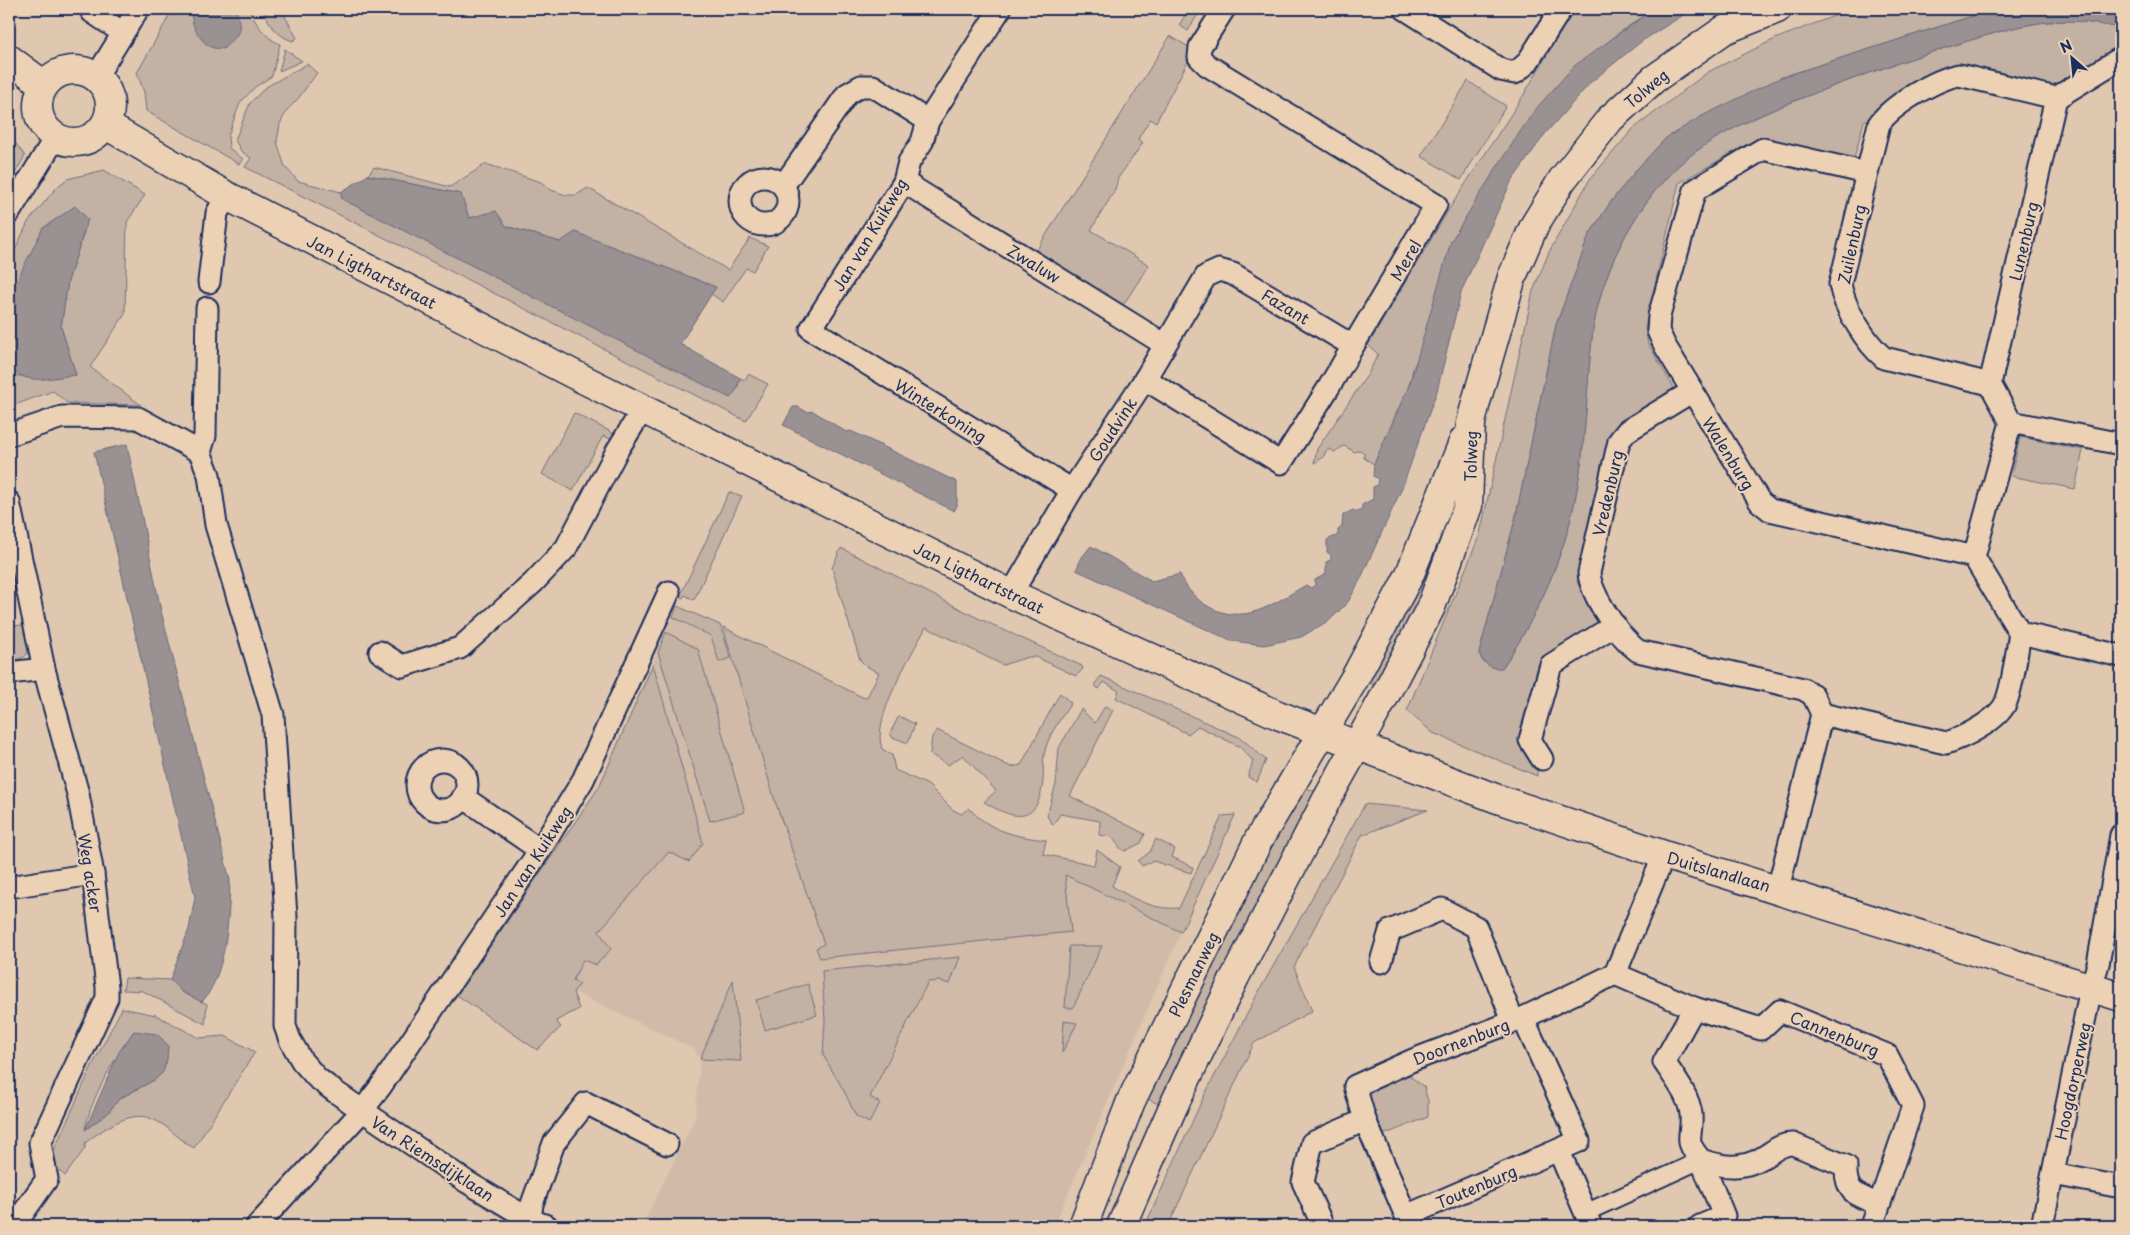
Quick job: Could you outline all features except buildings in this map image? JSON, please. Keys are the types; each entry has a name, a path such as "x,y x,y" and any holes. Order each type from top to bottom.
{"main road":[{"name":"Tolweg","path":"1322,731 1356,676 1409,576 1473,412 1512,276 1534,226 1562,180 1610,119 1654,79 1724,30 1777,9"},
{"path":"9,59 44,85"},
{"path":"63,71 86,71 96,77 109,94 110,115 106,125 96,136 83,142 69,142 55,138 44,128 38,114 38,99 44,85 63,71"},
{"name":"Jan Ligthartstraat","path":"106,125 227,196 1011,594 1278,715 1322,731"},
{"name":"Tolweg","path":"1358,744 1431,607 1468,506 1473,412"},
{"name":"Duitslandlaan","path":"1322,731 1495,798 1664,855 2121,997"},
{"name":"Plesmanweg","path":"1083,1226 1131,1101 1259,839 1322,731"},
{"path":"1121,1226 1168,1118 1235,977 1358,744"},
{"path":"1131,1101 1168,1118"}],"street":[{"path":"94,9 92,12 123,32"},
{"path":"96,77 138,9"},
{"name":"Jan van Kuikweg","path":"811,329 904,182 909,162 922,142 928,121 1000,9"},
{"name":"Merel","path":"1144,379 1281,463 1436,205 1207,65 1199,57 1200,47 1224,9"},
{"path":"1405,9 1501,70 1515,73 1527,63 1561,9"},
{"path":"2056,98 2121,58"},
{"name":"Zuilenburg","path":"1990,384 1884,358 1874,350 1842,299 1840,284 1878,124 1886,114 1945,77 1959,75 2056,98"},
{"path":"783,186 847,94 861,86 873,86 928,121"},
{"name":"Lunenburg","path":"1990,384 2056,98"},
{"path":"9,213 55,138"},
{"name":"Walenburg","path":"1867,172 1762,149 1696,190 1660,316 1658,332 1692,392 1760,502 1770,510 1974,557"},
{"name":"Zwaluw","path":"904,182 1164,344"},
{"path":"208,282 217,213 227,196"},
{"name":"Fazant","path":"1219,270 1235,274 1353,346"},
{"name":"Goudvink","path":"1011,594 1072,490 1144,379 1206,276 1219,270"},
{"path":"9,435 62,418 138,418 200,452 205,436 207,308"},
{"name":"Winterkoning","path":"811,329 1072,490"},
{"path":"1778,889 1822,714 1946,743 1962,739 1999,713 2006,703 2020,633 1974,557 2011,422 1990,384"},
{"name":"Vredenburg","path":"1692,392 1627,431 1619,441 1589,572 1590,586 1628,643 1638,651 1803,689 1813,696 1822,714"},
{"path":"380,652 402,666 460,648 533,583 566,548 618,449 643,408"},
{"path":"2011,422 2121,444"},
{"name":"Van Riemsdijklaan","path":"200,452 209,475 216,526 273,715 286,916 286,1026 295,1051 317,1078 362,1111 466,1182 536,1224"},
{"name":"Weg acker","path":"9,502 44,669 78,794 93,874 107,998 40,1144 47,1179 14,1226"},
{"name":"Jan van Kuikweg","path":"257,1226 362,1111 412,1042 540,850 583,780 669,592"},
{"path":"1542,760 1530,740 1551,665 1615,625"},
{"path":"2020,633 2121,656"},
{"path":"9,673 44,669"},
{"path":"463,797 540,850"},
{"name":"Hoogdorperweg","path":"2042,1226 2091,988 2098,964 2121,835"},
{"path":"1615,974 1664,855"},
{"path":"9,887 93,874"},
{"path":"1381,962 1390,931 1442,909 1476,927 1518,1019"},
{"name":"Cannenburg","path":"1615,974 1694,1008 1761,1029 1780,1011 1887,1055 1912,1106 1872,1226"},
{"name":"Doornenburg","path":"1365,1120 1355,1086 1518,1019 1615,974"},
{"path":"1694,1008 1664,1062 1680,1087 1691,1113 1688,1140 1701,1160 1724,1216 1700,1226"},
{"name":"Toutenburg","path":"1365,1120 1406,1216 1559,1151 1579,1140 1518,1019"},
{"name":"Van Riemsdijklaan","path":"536,1224 532,1204 554,1143 586,1103 667,1144"},
{"path":"1323,1226 1303,1182 1312,1143 1365,1120"},
{"path":"1559,1151 1588,1220 1701,1160 1723,1167 1736,1167 1760,1160 1784,1143 1793,1144 1846,1166 1845,1182 1855,1195 1878,1204"},
{"path":"2053,1174 2121,1187"}],"shaded area":[{"path":"173,9 249,9 262,30 280,44 272,76 255,87 240,103 228,136 229,148 243,159 239,164 146,111 144,92 137,73"},
{"path":"193,9 236,9 239,22 237,35 223,49 211,47 202,40 193,25"},
{"path":"262,9 281,9 297,38 293,41 278,33"},
{"path":"1189,9 1201,9 1188,31 1179,25"},
{"path":"1574,9 1654,9 1617,34 1534,111 1413,368 1410,383 1374,464 1364,458 1364,453 1360,450 1355,452 1344,446 1334,452 1330,449 1325,452 1324,457 1314,463 1317,449 1368,374 1378,354 1368,345 1449,209 1523,96"},
{"path":"1654,9 1693,9 1642,41 1591,82 1545,134 1511,182 1461,292 1437,391 1402,488 1348,602 1330,620 1301,637 1264,645 1232,641 1076,570 1082,557 1091,546 1152,581 1180,574 1185,585 1201,602 1211,608 1233,614 1257,611 1276,603 1306,585 1311,588 1315,585 1315,580 1326,574 1326,562 1331,560 1331,555 1327,552 1327,540 1338,535 1338,530 1342,527 1343,515 1353,510 1357,512 1362,510 1362,505 1373,499 1373,487 1377,485 1378,479 1373,476 1374,464 1410,383 1451,241 1534,111 1574,66"},
{"path":"1852,9 1994,9 1782,77 1666,138 1637,169 1610,203 1589,236 1556,325 1515,520 1479,653 1483,662 1502,668 1526,630 1556,566 1570,522 1579,480 1592,338 1602,291 1620,245 1632,224 1661,184 1677,167 1716,138 1792,102 1890,66 2006,30 2053,21 2094,23 2121,28 2121,48 2060,83 2048,85 1947,69 1864,121 1854,159 1758,138 1679,183 1645,327 1648,344 1674,388 1629,419 1607,443 1577,582 1599,622 1550,652 1539,662 1519,735 1537,770 1537,776 1433,733 1407,711 1480,534 1533,291 1549,252 1590,179 1633,129 1708,72 1775,39"},
{"path":"1994,9 2121,9 2121,28 2073,21 2053,21 2017,27 1944,48 1842,83 1766,113 1716,138 1677,167 1646,203 1620,245 1602,291 1596,315 1592,338 1579,480 1564,544 1547,588 1514,650 1502,668 1494,668 1488,665 1479,653 1515,520 1556,325 1589,235 1610,203 1637,169 1666,138 1702,116 1782,77"},
{"path":"1170,36 1194,50 1156,122 1150,119 1138,139 1143,143 1118,178 1115,190 1091,230 1149,265 1123,305 1036,251"},
{"path":"285,49 302,61 279,71"},
{"path":"307,64 317,73 287,110 280,124 277,142 285,167 298,181 341,192 342,199 737,389 740,378 745,380 748,374 768,384 746,421 245,167 251,158 241,151 235,140 250,103 266,87"},
{"path":"1468,81 1506,106 1461,180 1421,156"},
{"path":"9,128 12,138 25,156 9,183"},
{"path":"486,164 541,182 551,190 566,195 576,195 588,188 728,270 750,238 768,246 753,271 746,268 723,302 711,294 716,288 506,226 495,212 469,218 461,194 368,175 374,167 450,187"},
{"path":"104,170 145,195 127,222 125,314 90,367 141,405 67,403 53,391 9,407 9,367 17,376 76,375 61,327 68,281 88,219 75,207 43,228 9,302 9,263 28,222 57,187 67,179"},
{"path":"368,175 461,194 469,218 496,211 506,226 560,242 575,232 716,287 680,344 740,378 737,389 730,398 342,199 341,192"},
{"path":"75,206 88,219 68,281 61,327 76,375 49,379 24,377 9,367 9,302 11,292 43,228"},
{"path":"793,407 798,407 807,412 813,411 846,432 851,431 957,482 957,506 954,511 783,425"},
{"path":"574,413 617,435 614,440 603,436 573,491 542,474"},
{"path":"2020,437 2083,450 2075,489 2011,476"},
{"path":"1467,439 1455,517 1382,690 1368,682 1431,560"},
{"path":"127,444 161,611 230,880 229,911 222,961 217,976 202,1002 182,992 170,980 189,929 195,897 94,452"},
{"path":"729,492 742,496 694,600 685,595 683,598 680,596"},
{"path":"841,548 980,619 1082,666 1083,669 1076,676 1036,657 1028,657 1003,665 926,627 894,688 882,721 880,736 882,749 892,755 895,770 928,785 952,809 961,814 969,808 985,822 1004,832 1046,840 1043,854 1094,865 1097,850 1120,867 1112,886 1144,903 1169,908 1179,908 1222,816 1235,815 1181,932 1065,875 1071,932 820,958 816,948 824,944 775,801 723,627 864,698 867,697 879,673 866,666 860,660 832,568"},
{"path":"677,606 720,625 864,698 834,758 1181,932 1054,1226 642,1226 695,1118 700,1059 694,1049 574,992 579,1009 556,1021 561,1027 537,1050 457,995 599,787"},
{"path":"677,606 720,625 731,658 719,662 711,636 673,617"},
{"path":"24,625 28,645 27,654 18,659 9,660 9,626"},
{"path":"666,632 698,649 745,812 710,821 658,652"},
{"path":"653,664 703,843 689,862 669,852 599,931 611,949 596,965 583,960 573,980 580,984 573,992 579,1009 556,1021 561,1027 537,1050 457,995 599,787"},
{"path":"1101,676 1241,738 1266,760 1257,782 1248,777 1253,761 1240,747 1198,726 1188,734 1116,698 1119,691 1104,682 1099,689 1094,685"},
{"path":"1060,693 1071,703 1048,741 1044,755 1043,781 1040,796 1036,806 1030,812 1023,815 1005,813 984,802 996,791 963,755 948,765 930,754 932,737 937,730 1011,767 1021,765"},
{"path":"1105,706 1113,710 1070,796 1145,834 1141,843 1125,851 1121,849 1112,837 1099,835 1100,821 1060,814 1053,825 1047,816 1056,784 1059,748 1081,709 1095,723"},
{"path":"899,716 915,724 908,743 892,737 890,733"},
{"path":"1298,785 1315,791 1159,1104 1143,1097"},
{"path":"1365,804 1428,810 1362,835 1294,967 1312,1011 1254,1043 1168,1226 1145,1226 1203,1098 1258,993"},
{"path":"1156,839 1175,849 1172,857 1193,867 1191,873 1153,861 1142,866 1138,861 1150,852"},
{"path":"1069,946 1102,946 1073,1008 1065,1008"},
{"path":"960,957 950,984 939,981 928,982 870,1097 880,1103 869,1123 856,1116 823,1055 825,1021 822,971"},
{"path":"125,978 170,980 182,992 207,1004 205,1024 143,991 123,990"},
{"path":"733,980 741,1061 700,1059"},
{"path":"808,984 817,1015 765,1030 756,1000"},
{"path":"122,1008 156,1015 199,1038 225,1036 255,1052 194,1148 158,1122 144,1117 135,1117 117,1122 85,1143 85,1148 65,1176 57,1169 53,1152 92,1066","holes":["134,1031 163,1072 156,1079 119,1099 107,1114 85,1129 98,1091 119,1053"]},
{"path":"1064,1021 1077,1023 1062,1053"},
{"path":"134,1031 157,1034 168,1045 167,1060 163,1072 156,1079 119,1099 107,1114 85,1130 119,1052"},
{"path":"1406,1073 1424,1087 1428,1101 1428,1117 1378,1137 1364,1087"}]}
